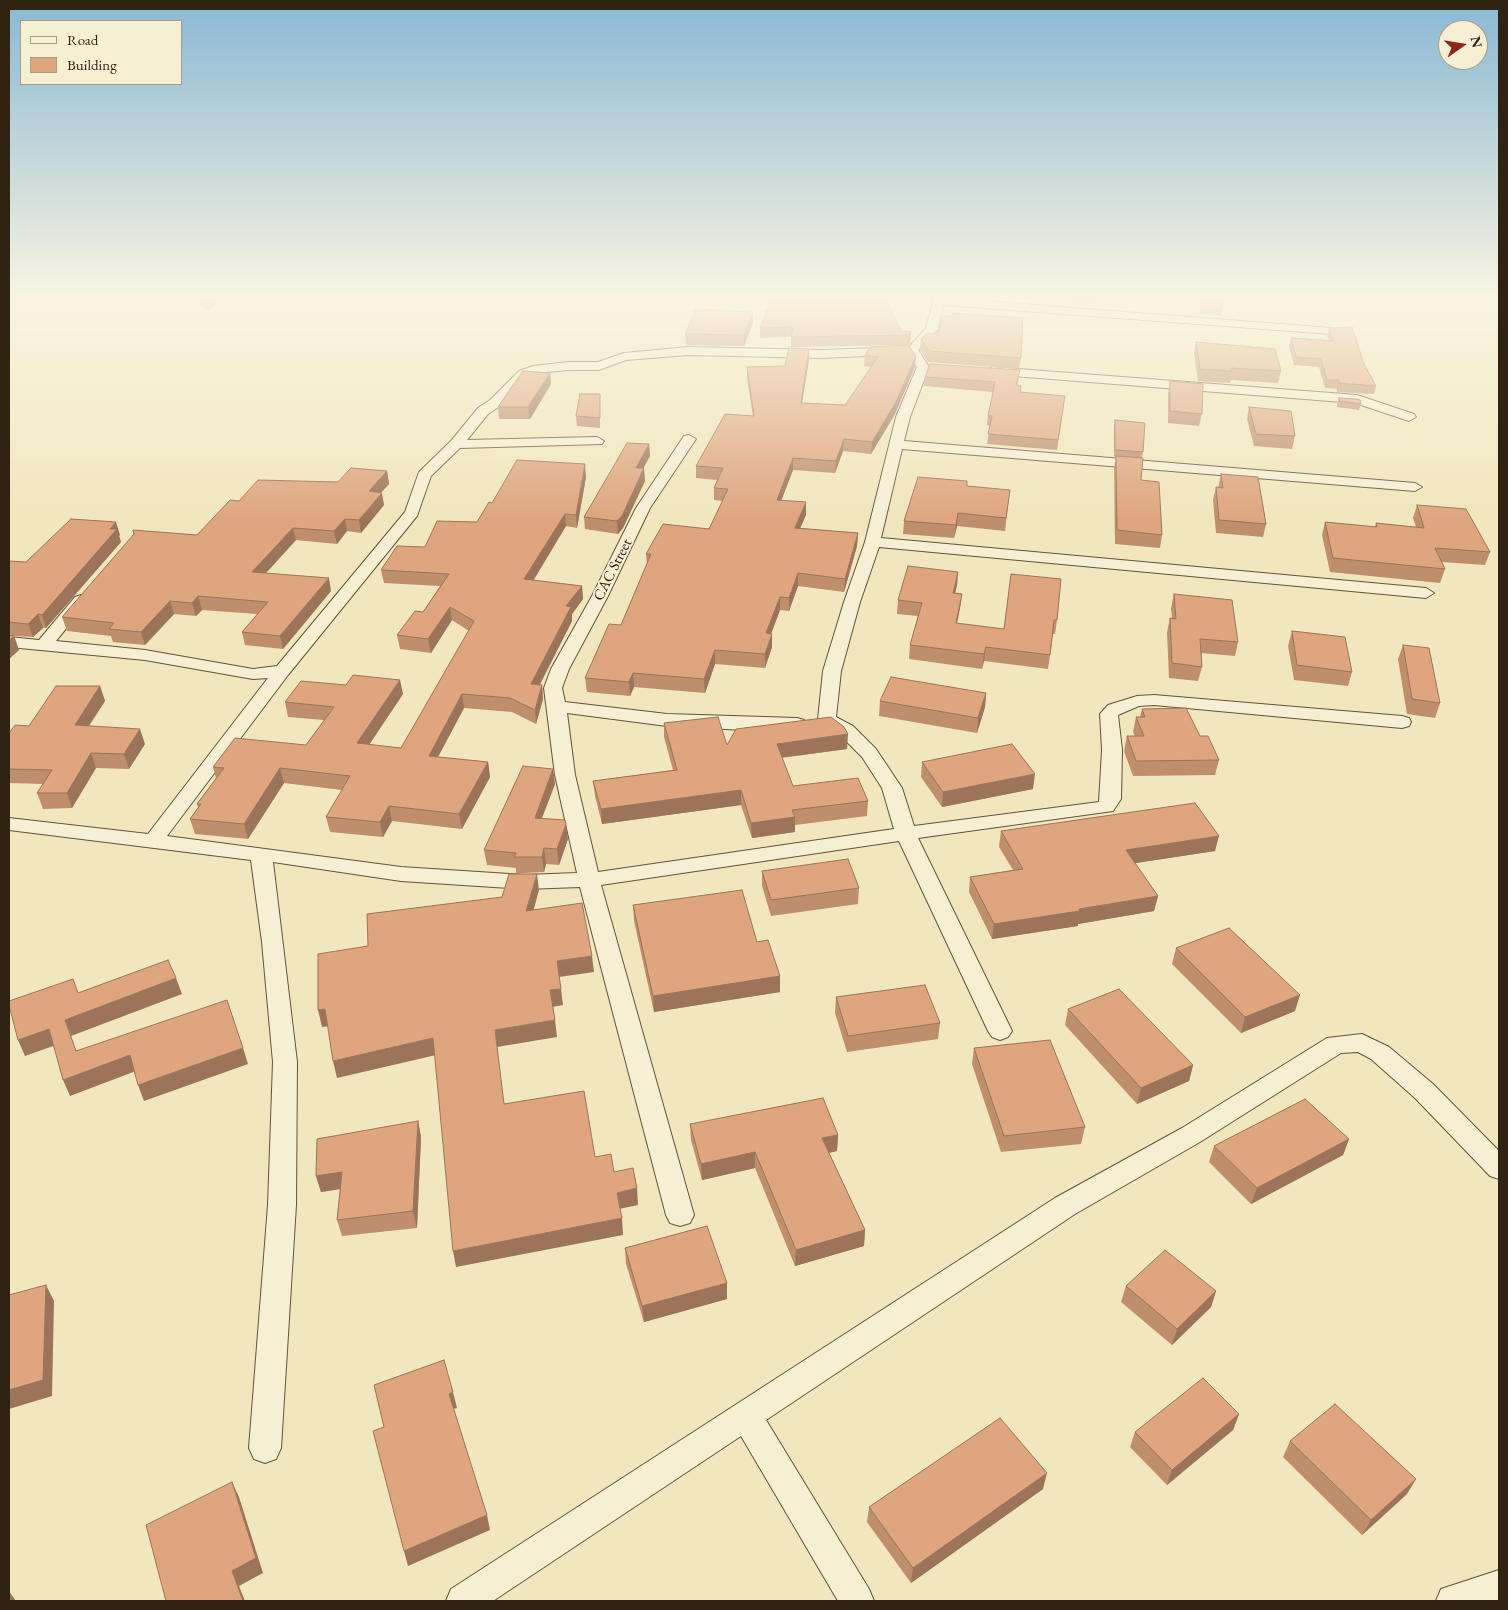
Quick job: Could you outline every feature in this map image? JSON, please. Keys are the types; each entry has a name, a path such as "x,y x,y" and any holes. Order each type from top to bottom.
{"street":[{"path":"153,841 282,671 412,513 424,475 456,444 467,428 522,374 533,370"},
{"path":"827,719 832,671 852,602 873,542 895,444 927,370"},
{"path":"982,370 1358,399 1408,417"},
{"name":"CAC Street","path":"680,1215 589,880 565,775 557,706 553,688 560,668 600,596 643,508 689,439"},
{"path":"456,444 597,441"},
{"path":"895,444 1415,486"},
{"path":"873,542 1426,593"},
{"path":"43,646 91,588"},
{"path":"9,642 145,655 253,674 282,671"},
{"path":"9,824 261,854 401,874 525,882 589,880 1106,807 1110,799 1112,760 1108,714 1114,709 1137,701 1154,700 1402,722"},
{"path":"557,706 667,720 745,724 790,725 827,719 846,730 869,753 892,788 906,834 1000,1031"},
{"path":"261,854 273,942 284,1062 282,1205 265,1448"},
{"path":"463,1601 747,1417 1065,1206 1191,1135 1336,1044 1362,1043 1380,1053 1424,1091 1499,1168"},
{"path":"747,1417 856,1601"},
{"path":"1453,1601 1499,1587"}],"building":[{"path":"747,370 806,370 801,403 845,405 869,370 910,370 896,402 872,442 844,439 836,461 793,458 777,500 806,502 795,528 858,533 845,579 798,573 789,598 780,597 766,633 772,634 765,654 715,650 704,679 633,673 629,682 585,678 609,624 621,625 651,554 646,554 663,524 709,529 728,489 714,488 723,468 696,466 725,414 754,416"},
{"path":"928,370 1020,370 1016,385 1021,386 1020,392 1065,396 1058,440 988,434 992,416 988,416 995,382 925,377"},
{"path":"1324,370 1367,370 1376,386 1339,383 1339,380 1327,380"},
{"path":"523,371 550,373 528,407 498,407 520,375"},
{"path":"1170,381 1203,384 1202,414 1170,411"},
{"path":"580,394 600,394 600,418 576,416"},
{"path":"1339,398 1360,400 1361,404 1339,401"},
{"path":"1249,407 1291,411 1295,436 1256,434"},
{"path":"1115,420 1145,423 1143,452 1115,450"},
{"path":"627,443 649,444 636,468 644,468 622,516 617,521 584,517"},
{"path":"1116,456 1143,458 1141,480 1159,482 1162,535 1117,530"},
{"path":"517,460 585,464 576,515 565,514 524,579 582,586 566,606 571,607 531,684 542,685 535,710 510,698 462,694 429,756 488,762 459,814 389,806 380,822 326,817 350,776 280,768 244,824 190,819 201,804 197,804 224,768 213,767 235,738 306,745 334,707 285,702 301,681 346,685 353,675 400,680 357,743 401,748 474,621 450,607 428,639 397,635 415,611 423,612 449,574 381,570 397,546 425,547 437,521 477,522 489,502 492,503"},
{"path":"351,468 387,471 369,491 382,493 359,520 345,519 334,531 293,528 252,572 329,578 280,636 242,632 268,602 198,596 192,603 170,601 141,632 109,629 114,623 62,617 134,534 133,530 197,535 230,500 239,501 258,480 338,482"},
{"path":"1221,474 1258,477 1266,524 1219,520 1216,487 1223,488"},
{"path":"918,477 967,481 967,486 1010,490 1006,518 958,513 956,525 904,521"},
{"path":"1417,505 1466,509 1490,552 1435,548 1445,569 1333,558 1325,522 1377,527 1376,523 1424,528"},
{"path":"71,519 116,522 110,529 117,529 42,615 38,614 28,624 9,622 9,561 26,562"},
{"path":"908,566 958,572 953,593 962,594 956,623 1004,629 1011,574 1061,579 1057,620 1054,620 1050,655 986,647 984,654 910,645 922,603 898,600"},
{"path":"1174,594 1232,600 1238,642 1200,639 1202,667 1172,663 1170,618 1176,619"},
{"path":"1292,631 1345,637 1352,672 1297,665"},
{"path":"1403,645 1429,648 1440,703 1412,699"},
{"path":"891,677 986,693 978,718 880,701"},
{"path":"56,686 100,686 75,725 140,729 124,754 91,753 67,793 37,793 52,770 9,769 9,733 15,725 29,726"},
{"path":"1186,708 1200,736 1208,736 1219,760 1136,761 1127,736 1144,736 1136,717 1145,717 1142,709"},
{"path":"718,717 727,745 736,729 831,717 844,727 848,734 777,744 793,786 858,778 868,801 792,810 795,817 751,823 741,790 601,809 593,781 677,770 664,723"},
{"path":"1012,744 1035,774 943,792 922,762"},
{"path":"523,766 553,769 535,818 565,820 566,824 557,849 544,848 542,857 514,857 516,853 484,850"},
{"path":"1195,803 1219,836 1126,850 1158,896 1079,909 1080,911 994,924 970,877 1023,869 1001,831"},
{"path":"848,859 859,888 771,900 762,871"},
{"path":"509,874 537,874 526,911 582,903 592,956 557,961 561,989 550,990 555,1020 495,1030 504,1104 584,1091 595,1157 611,1154 614,1172 633,1168 637,1188 617,1193 622,1218 453,1251 433,1038 333,1061 325,1009 318,1010 318,954 368,946 367,914 502,897"},
{"path":"742,890 757,942 768,940 780,976 653,996 633,905"},
{"path":"1229,928 1300,995 1245,1017 1176,948"},
{"path":"168,960 176,978 65,1020 76,1051 227,1000 243,1048 138,1085 130,1055 63,1080 49,1029 18,1040 9,1001 73,979 78,993"},
{"path":"925,985 940,1023 848,1036 836,997"},
{"path":"1119,989 1193,1065 1141,1088 1068,1009"},
{"path":"1050,1040 1085,1127 1004,1136 974,1048"},
{"path":"823,1098 838,1135 822,1138 865,1230 796,1250 755,1152 701,1164 690,1124"},
{"path":"1305,1099 1349,1139 1257,1188 1214,1146"},
{"path":"418,1121 413,1211 337,1220 342,1172 316,1176 317,1139"},
{"path":"707,1226 727,1283 642,1306 625,1248"},
{"path":"1165,1250 1216,1291 1177,1329 1126,1286"},
{"path":"46,1285 43,1380 9,1390 9,1295"},
{"path":"444,1360 453,1392 449,1394 487,1515 404,1551 373,1431 384,1427 374,1385"},
{"path":"1203,1378 1239,1414 1172,1470 1135,1432"},
{"path":"1335,1404 1416,1479 1371,1520 1290,1441"},
{"path":"1000,1418 1047,1473 913,1568 869,1507"},
{"path":"232,1482 256,1558 232,1571 243,1601 166,1601 146,1525"}]}
